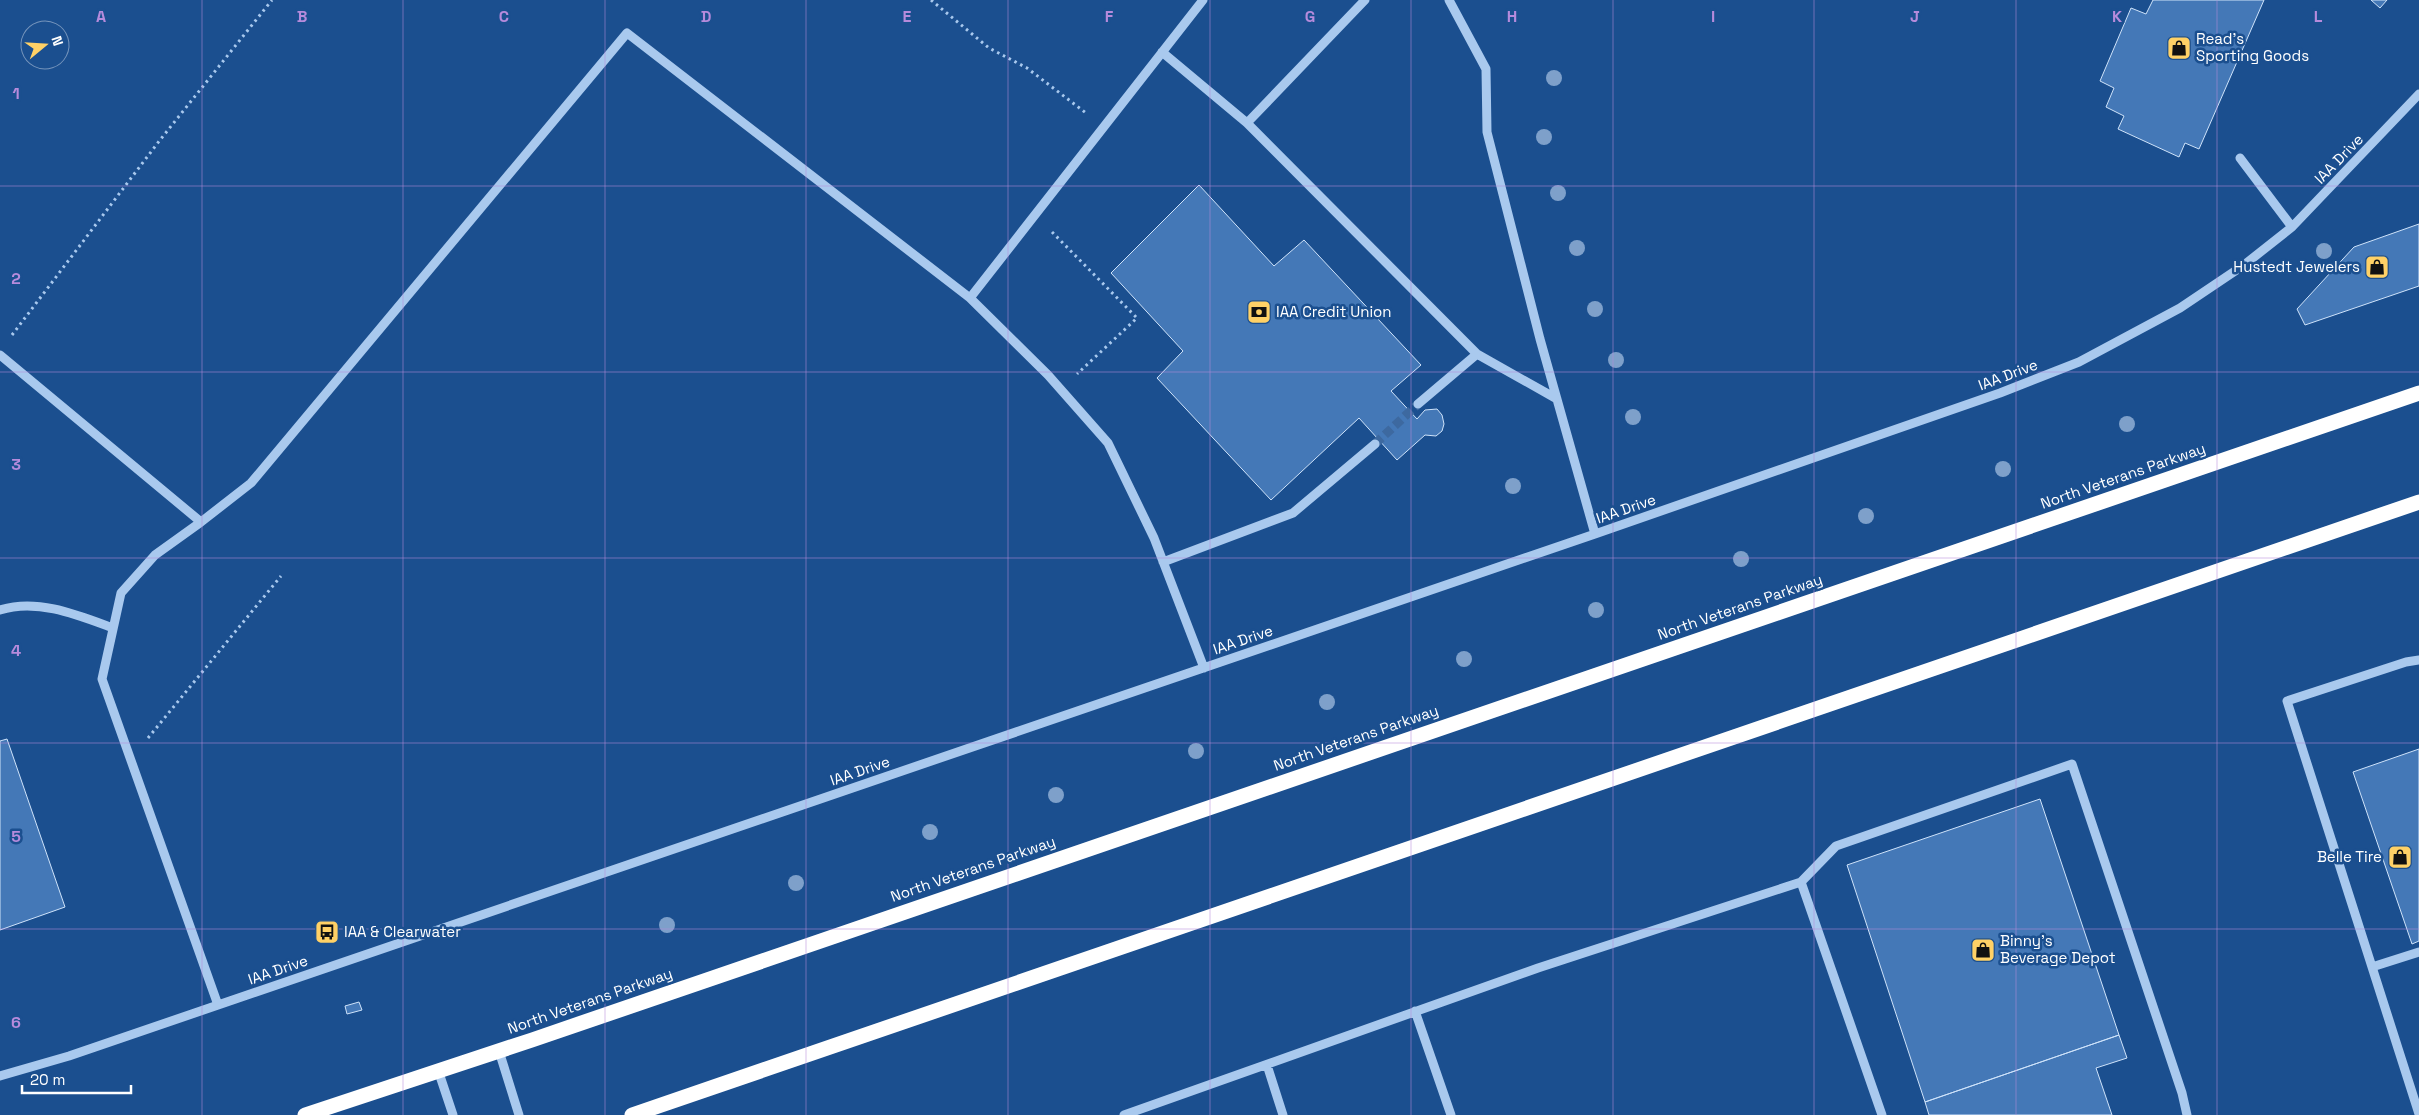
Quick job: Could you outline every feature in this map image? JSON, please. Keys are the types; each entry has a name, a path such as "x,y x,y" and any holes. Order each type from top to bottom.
{"highway":[{"name":"North Veterans Parkway","path":"305,1115 499,1051 2419,393"},
{"path":"632,1115 2419,502"},
{"path":"662,1115 674,1101"}],"street":[{"path":"970,298 1203,0"},
{"path":"1247,123 1365,0"},
{"path":"1450,0 1486,69 1487,132 1540,339 1594,534"},
{"path":"218,1005 102,679 121,593 155,556 251,483 627,33 970,298 1059,389 1108,444 1154,538 1204,668"},
{"path":"1162,52 1247,123 1477,354 1557,399"},
{"name":"IAA Drive","path":"0,1076 69,1056 1204,668 2000,393 2079,362 2180,308 2244,265 2292,226 2419,94"},
{"path":"2240,158 2292,226"},
{"path":"1418,404 1477,354"},
{"path":"0,355 201,522"},
{"path":"1163,562 1293,513 1376,444"},
{"path":"0,610 13,606 63,610 113,628"},
{"path":"2419,660 2406,662 2287,701 2419,1114"},
{"path":"1124,1115 1538,968 1801,882 1836,846 2072,764 2182,1094 2187,1115"},
{"path":"1801,882 1882,1115"},
{"path":"2372,967 2419,952"},
{"path":"1415,1011 1451,1115"},
{"path":"499,1051 520,1115"},
{"path":"1267,1065 1283,1115"},
{"path":"438,1070 453,1115"}],"path":[{"path":"6,343 155,147 272,0"},
{"path":"932,0 989,48 1027,68 1092,118 1112,116"},
{"path":"1035,215 1137,318 1100,355 1059,389"},
{"path":"130,759 281,576"}],"building":[{"name":"Read's Sporting Goods","path":"2153,0 2264,0 2199,149 2185,143 2179,157 2118,129 2124,116 2106,107 2114,88 2100,81 2131,8 2146,14"},
{"path":"2371,0 2387,0 2380,8"},
{"name":"IAA Credit Union","path":"1199,185 1274,266 1304,240 1421,365 1391,391 1417,419 1425,410 1437,409 1442,415 1444,424 1442,431 1436,436 1425,435 1397,460 1359,418 1271,500 1157,378 1183,351 1111,273"},
{"name":"Hustedt Jewelers","path":"2419,224 2419,286 2305,325 2297,309 2354,247"},
{"path":"7,739 65,907 0,930 0,741"},
{"name":"Belle Tire","path":"2419,749 2419,941 2412,944 2353,772"},
{"name":"Binny's Beverage Depot","path":"2040,799 2119,1035 1925,1102 1847,865"},
{"path":"359,1002 362,1010 347,1014 345,1006"},
{"path":"2119,1035 2127,1058 2096,1068 2112,1115 1929,1115 1925,1102"}],"tunnel":[{"path":"1375,444 1418,404"}],"place":[{"name":"Read's Sporting Goods","path":"2179,48"},
{"name":"Hustedt Jewelers","path":"2377,267"},
{"name":"IAA Credit Union","path":"1259,312"},
{"name":"Belle Tire","path":"2400,857"},
{"name":"IAA & Clearwater","path":"327,932"},
{"name":"Binny's Beverage Depot","path":"1983,950"}]}
